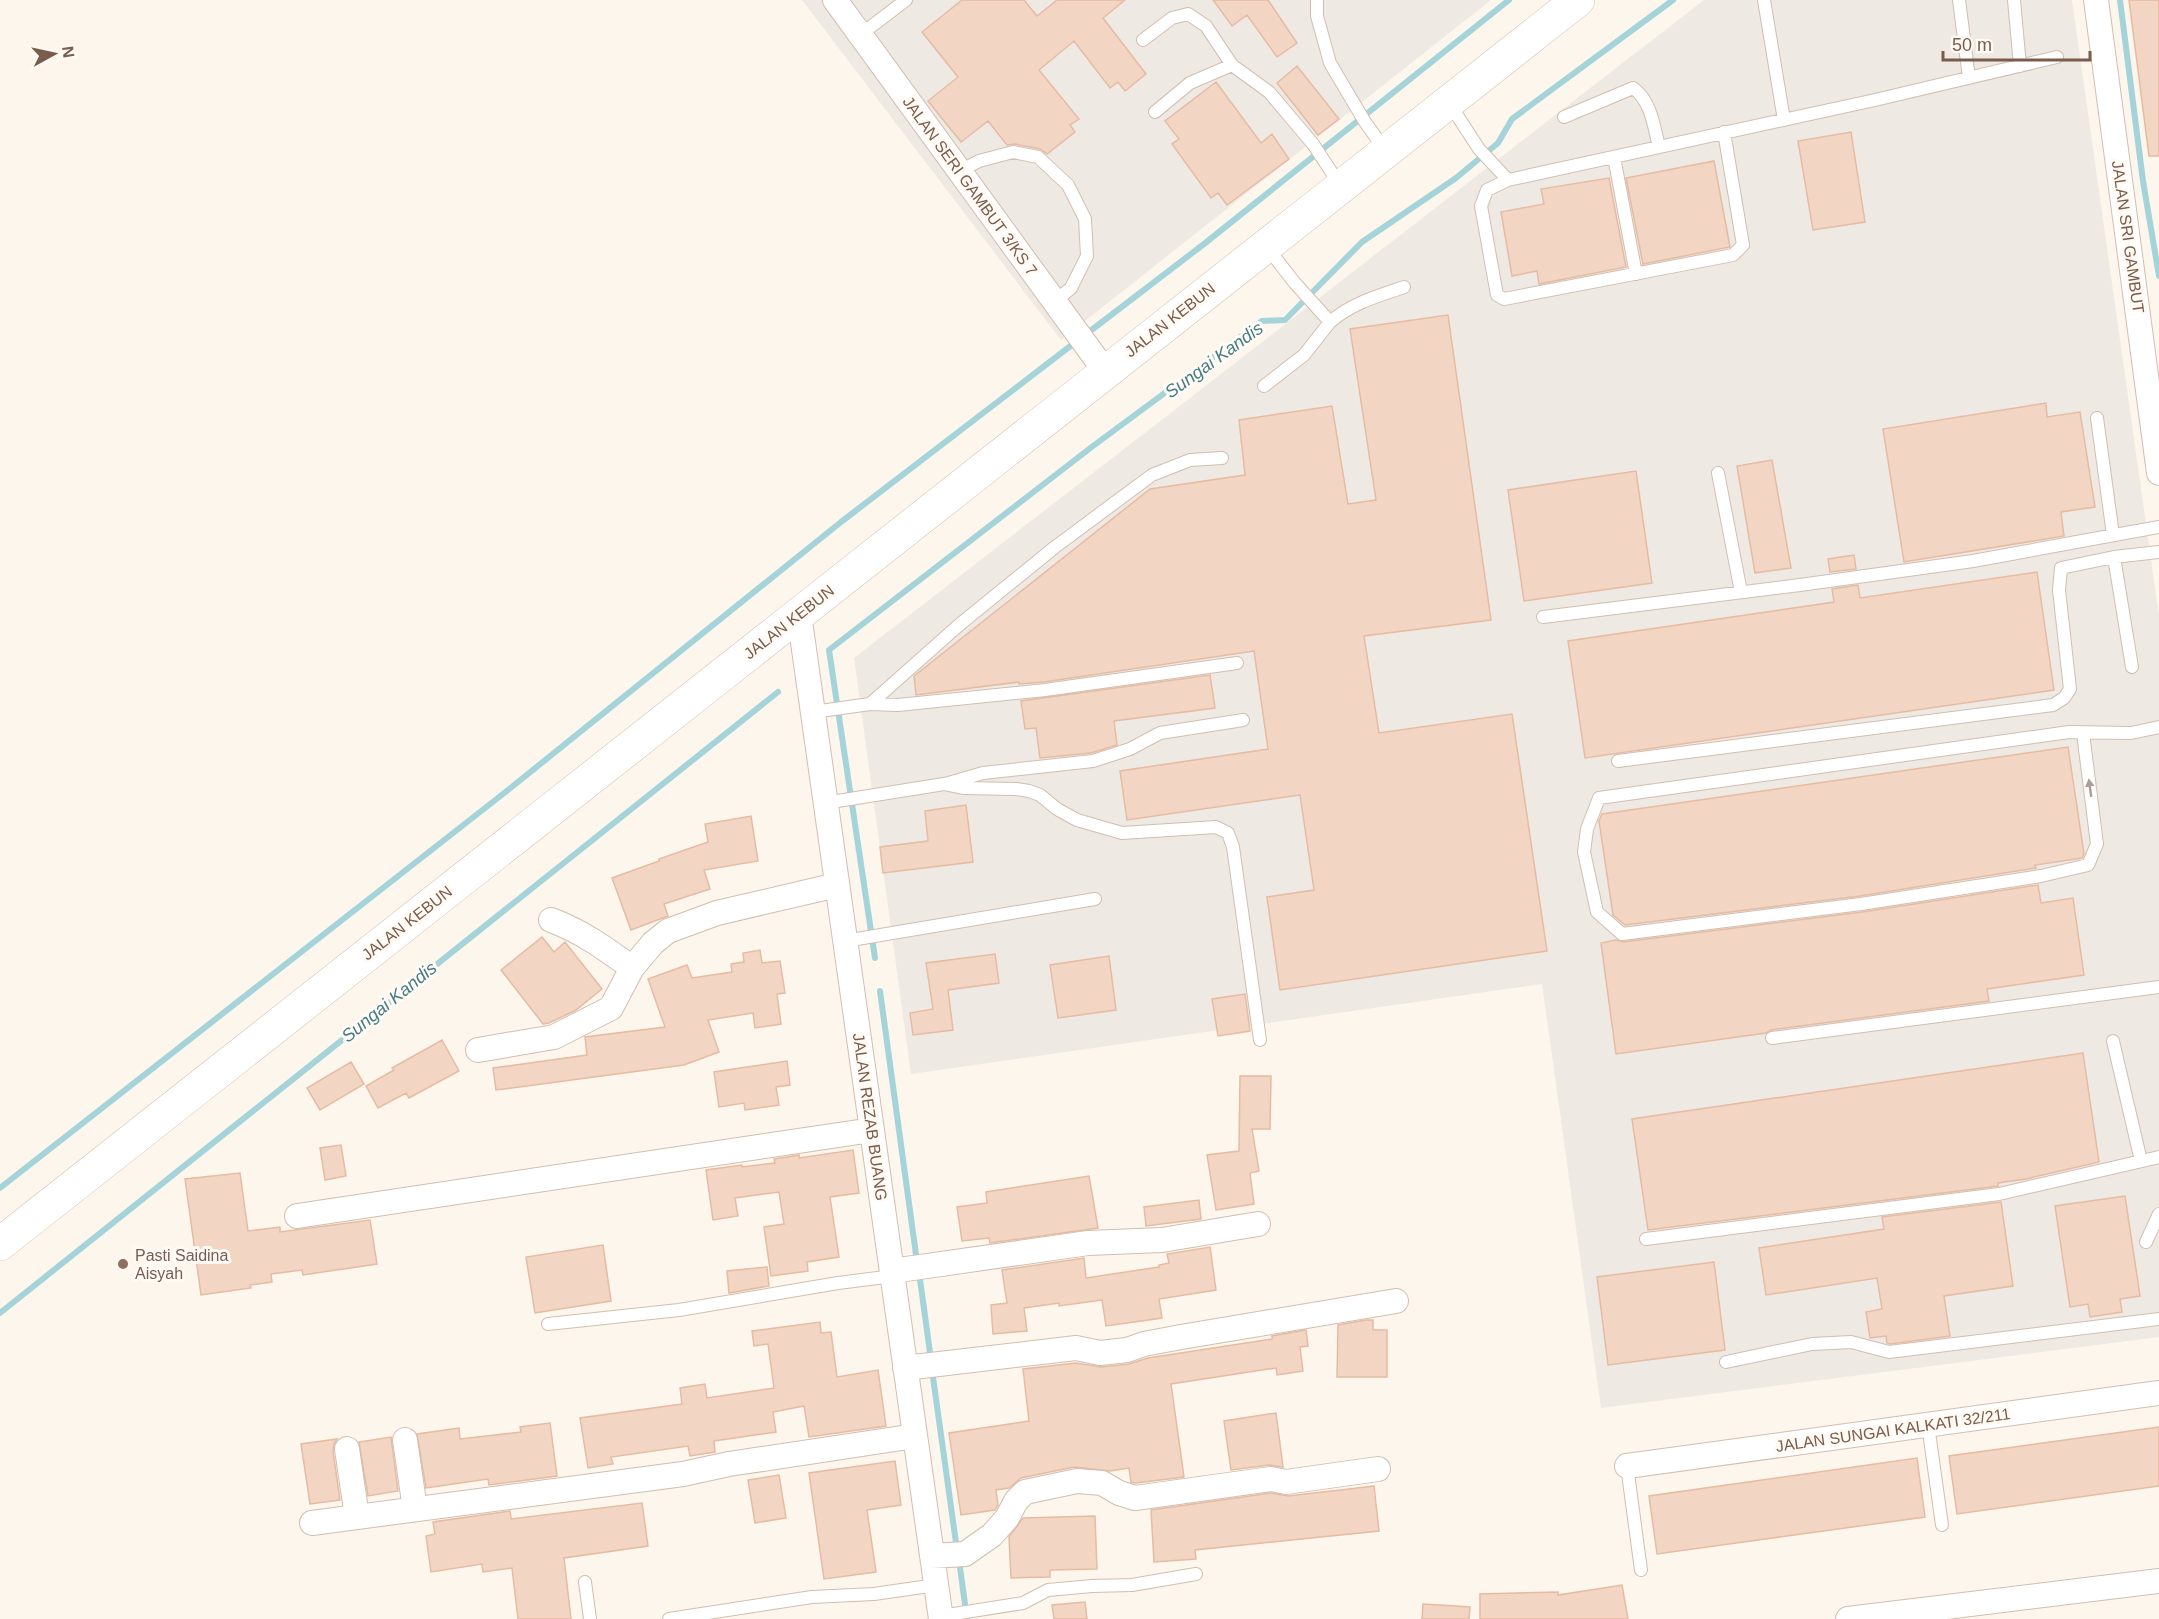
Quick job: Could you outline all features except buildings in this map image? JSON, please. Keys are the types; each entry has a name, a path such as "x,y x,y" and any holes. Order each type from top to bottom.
{"main road":[{"name":"JALAN KEBUN","path":"0,1244 799,614 1089,349 1265,245 1578,0"}],"street":[{"name":"JALAN SERI GAMBUT 3/KS 7","path":"835,0 1089,349"},
{"name":"JALAN SRI GAMBUT","path":"2096,0 2152,359 2159,473"},
{"name":"JALAN REZAB BUANG","path":"799,614 822,711 835,801 837,885 855,939 872,1130 903,1271 912,1367 915,1436 947,1556 936,1585 945,1616"},
{"path":"478,1050 555,1037 611,1008 632,968 668,931 717,913 837,885"},
{"path":"551,920 570,927 596,942 632,968"},
{"path":"297,1216 872,1130"},
{"path":"903,1271 1088,1244 1162,1240 1258,1224"},
{"path":"912,1367 1076,1348 1100,1353 1127,1350 1163,1340 1396,1301"},
{"name":"JALAN SUNGAI KALKATI 32/211","path":"1627,1467 2159,1393"},
{"path":"312,1523 683,1474 729,1464 915,1436"},
{"path":"405,1440 415,1509"},
{"path":"347,1449 357,1517"},
{"path":"947,1556 992,1535 1007,1518 1024,1492 1077,1481 1102,1483 1119,1493 1135,1498 1271,1479 1286,1482 1378,1469"},
{"path":"1848,1619 2159,1581"}],"lane":[{"path":"861,35 906,0"},
{"path":"1317,0 1317,16 1330,63 1365,123 1386,151"},
{"path":"1764,0 1784,120"},
{"path":"1959,0 1969,78"},
{"path":"2014,0 2020,66"},
{"path":"1143,40 1172,18 1188,14 1206,26 1232,65 1269,92 1313,144 1341,186"},
{"path":"1724,132 1743,245 1733,255 1504,299 1497,295 1481,206 1487,190 1508,180 2057,57"},
{"path":"1155,112 1190,83 1232,65"},
{"path":"1564,117 1634,88 1641,93 1650,114 1659,147"},
{"path":"1448,102 1479,149 1508,180"},
{"path":"960,171 979,161 1013,152 1038,157 1068,185 1085,219 1087,256 1071,288 1054,302"},
{"path":"1614,157 1636,274"},
{"path":"1265,245 1330,322"},
{"path":"1264,386 1304,355 1330,322 1342,311 1404,286"},
{"path":"2097,418 2113,535"},
{"path":"870,704 959,626 1055,547 1152,475 1190,460 1222,458"},
{"path":"1718,473 1741,592"},
{"path":"1544,616 1973,561 2159,527"},
{"path":"1618,761 2053,705 2064,698 2070,689 2059,590 2061,568 2114,556 2159,552"},
{"path":"2114,556 2132,667"},
{"path":"822,711 870,704 898,705 1045,690 1237,663"},
{"path":"835,801 944,784 983,773 1093,761 1130,749 1160,733 1243,720"},
{"path":"2083,733 2097,843 2088,864 2041,876 1861,904 1622,934 1596,912 1584,852 1587,829 1599,798 2069,732 2130,733 2159,727"},
{"path":"944,784 963,788 1029,791 1040,795 1057,809 1077,820 1122,833 1216,827 1228,833 1233,847 1260,1040"},
{"path":"855,939 1095,899"},
{"path":"1772,1038 2159,987"},
{"path":"2114,1041 2141,1161"},
{"path":"1646,1239 1999,1194 2159,1157"},
{"path":"2146,1242 2159,1214"},
{"path":"548,1324 679,1310 903,1271"},
{"path":"1726,1362 1812,1344 1851,1342 1889,1352 2159,1319"},
{"path":"1928,1425 1942,1526"},
{"path":"1627,1467 1641,1570"},
{"path":"945,1616 1023,1603 1048,1590 1132,1585 1197,1574"},
{"path":"585,1582 590,1619"},
{"path":"669,1619 812,1598 874,1594 936,1585"}],"shaded area":[{"path":"802,0 1491,0 1061,340"},
{"path":"1704,0 2072,0 2159,616 2159,1337 1601,1408 1542,984 911,1074 854,658"}],"waterway":[{"path":"1085,335 1204,244 1509,0"},
{"name":"Sungai Kandis","path":"875,958 829,650 1093,446 1262,321 1285,320 1362,242 1456,178 1498,143 1512,119 1673,0"},
{"path":"2120,0 2143,181 2159,276"},
{"path":"0,1188 508,790 841,522 1077,341"},
{"name":"Sungai Kandis","path":"0,1313 778,692"},
{"path":"880,991 917,1262"},
{"path":"919,1272 931,1360"},
{"path":"932,1370 957,1550"},
{"path":"959,1560 967,1619"}],"place":[{"name":"Pasti Saidina Aisyah","path":"123,1264"}]}
